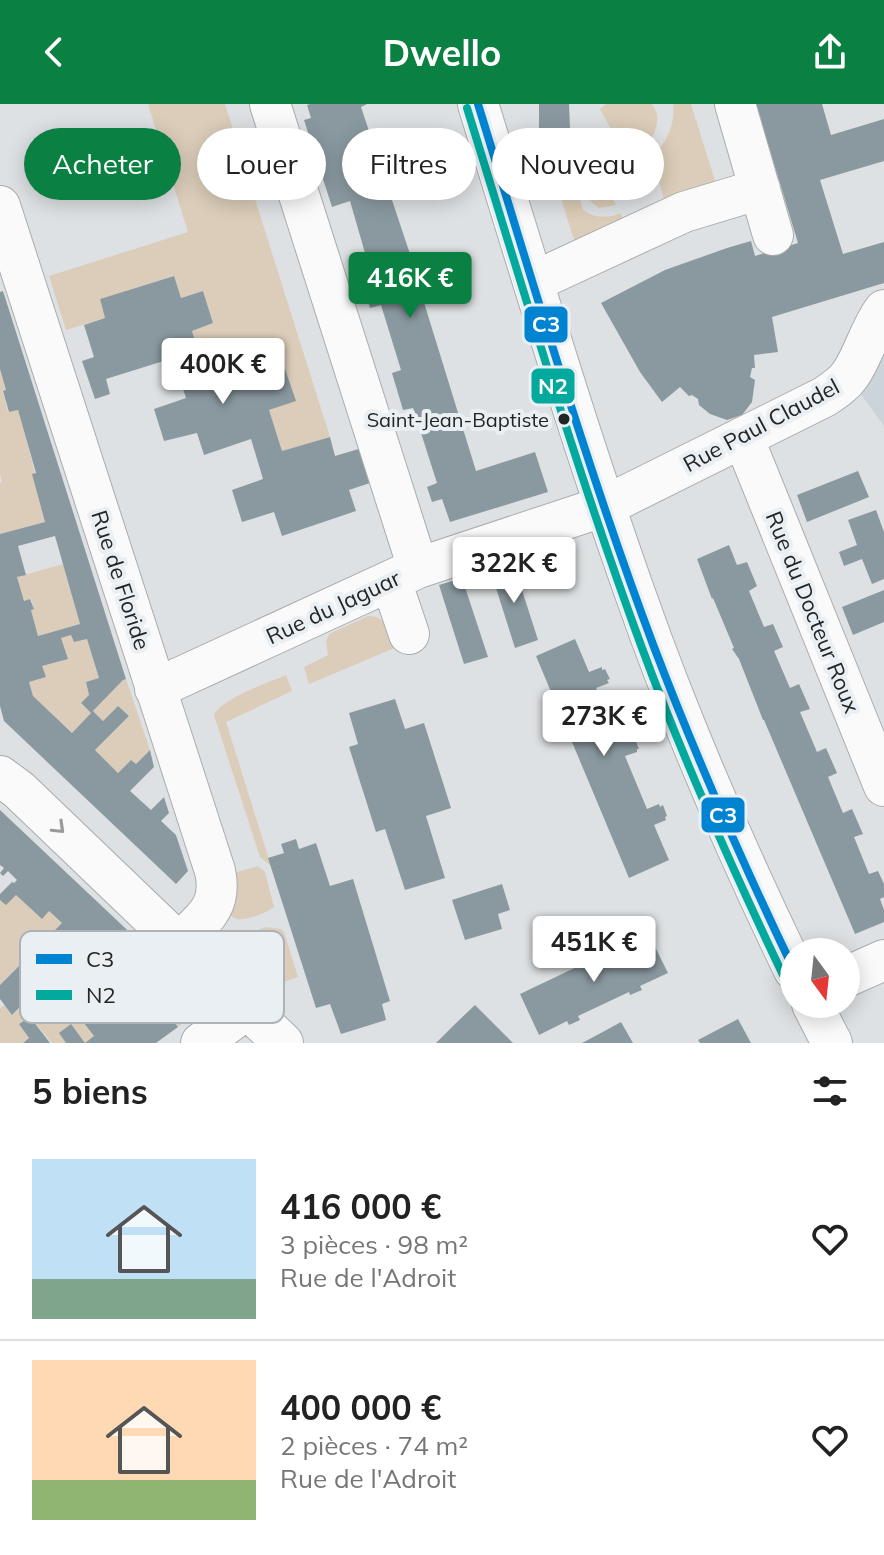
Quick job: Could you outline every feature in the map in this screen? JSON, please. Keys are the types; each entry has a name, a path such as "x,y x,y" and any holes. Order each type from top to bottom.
{"street":[{"path":"270,104 404,574 409,634"},
{"path":"478,104 639,605 693,747 780,941"},
{"path":"735,104 773,235"},
{"path":"533,282 684,212 760,189"},
{"name":"Rue de Floride","path":"0,206 215,871 218,891 214,905 190,931"},
{"name":"Rue Paul Claudel","path":"605,506 824,397 843,383 855,367 884,310"},
{"name":"Rue du Docteur Roux","path":"743,437 884,786"},
{"name":"Rue du Jaguar","path":"155,689 404,574 605,506"},
{"path":"0,776 19,790 166,931"},
{"path":"860,971 884,960"},
{"path":"819,1018 832,1043"},
{"path":"201,1043 228,1023"},
{"path":"262,1023 283,1043"}],"shaded area":[{"path":"148,104 225,104 233,128 197,128 197,200 255,200 330,437 282,451 269,410 295,401 285,369 259,377 204,371 192,331 213,323 203,291 181,298 173,276 100,299 105,318 66,330 49,276 188,232 178,200 181,200 181,128 156,128"},
{"path":"606,104 652,104 657,116 656,128 610,128 600,109"},
{"path":"673,104 691,104 716,184 664,200 664,142 671,127"},
{"path":"561,200 580,200 583,210 592,215 601,217 620,213 623,218 575,243"},
{"path":"613,200 616,205 599,208 590,201"},
{"path":"884,349 884,426 855,386"},
{"path":"0,369 8,412 18,410 45,522 0,534 2,482"},
{"path":"63,564 80,624 38,636 31,599 24,601 17,577"},
{"path":"368,616 384,622 397,647 309,684 304,667 328,655 326,642 329,634"},
{"path":"71,635 74,642 87,639 99,678 86,682 89,695 81,704 91,713 72,733 33,696 29,682 45,677 42,666 67,659 61,638"},
{"path":"286,675 292,691 226,722 271,866 260,857 214,715 236,697"},
{"path":"126,679 150,750 136,764 131,760 118,773 95,750 129,716 118,706 103,721 93,711"},
{"path":"258,866 265,872 274,907 251,917 236,918 226,911 230,874"},
{"path":"16,895 41,918 49,911 62,923 54,931 20,931 20,965 0,985 0,900"},
{"path":"266,927 283,931 258,931"},
{"path":"284,932 298,977 284,982"},
{"path":"5,1005 13,1015 20,1008 19,1024 29,1038 23,1043 0,1043 0,1008"},
{"path":"35,1023 84,1023 94,1036 85,1043 52,1043"}],"building":[{"path":"367,104 361,107 368,128 342,128 342,200 392,200 476,471 535,452 548,492 450,522 442,499 432,502 427,487 437,483 413,408 403,410 392,373 401,370 381,305 370,308 366,294 376,291 350,201 332,207 326,188 326,128 307,128 304,120 311,118 307,105"},
{"path":"539,104 569,104 570,128 539,128"},
{"path":"756,104 822,104 831,135 884,119 884,161 820,180 843,254 884,242 884,283 772,317 778,352 754,355 755,368 752,368 750,377 755,380 752,402 742,415 727,420 710,414 699,405 698,399 689,396 680,387 662,402 640,372 601,303 665,270 727,248 751,241 755,256 798,243"},
{"path":"174,276 181,298 203,291 213,323 192,331 204,371 252,356 259,377 285,369 296,401 269,410 282,451 330,437 335,456 362,448 373,482 349,490 356,511 282,536 274,512 242,522 232,490 263,479 251,439 204,455 197,433 164,441 154,409 186,398 173,358 106,379 110,394 95,399 82,361 94,357 84,325 105,318 100,299"},
{"path":"3,291 126,679 93,711 103,721 118,706 129,716 95,750 118,773 131,760 136,764 150,750 154,767 130,791 151,810 164,797 169,813 161,821 176,835 188,871 176,884 4,721 0,706 0,534 45,522 32,474 36,473 18,410 9,412 3,391 6,390 0,369 0,292","holes":["55,536 80,624 38,636 31,610 34,609 30,599 24,601 17,577 26,575 18,546","71,635 74,642 87,639 99,678 86,682 89,695 81,703 91,713 72,733 33,696 29,682 46,677 42,666 68,659 61,638"]},
{"path":"858,471 869,497 807,522 797,495"},
{"path":"876,510 884,532 884,579 872,584 862,559 844,566 839,552 857,545 848,520"},
{"path":"729,545 737,565 747,562 757,586 749,591 764,627 773,624 783,647 774,651 790,688 799,684 810,709 800,712 817,752 826,748 837,773 828,777 843,813 852,809 863,834 854,837 869,874 878,871 884,884 884,897 880,899 884,922 855,934 739,659 732,649 697,559"},
{"path":"513,562 538,640 515,648 490,569"},
{"path":"462,578 488,657 464,664 439,585"},
{"path":"884,590 884,622 853,635 842,607"},
{"path":"575,639 589,672 602,667 610,679 607,680 609,683 596,688 618,741 634,737 639,749 625,756 647,809 663,805 667,816 666,820 654,825 669,860 629,878 536,656"},
{"path":"395,699 405,729 424,723 451,808 426,816 445,878 405,890 385,829 376,832 349,747 358,744 349,713"},
{"path":"0,810 128,931 54,931 62,923 49,911 42,919 16,895 6,905 0,900 0,894 17,880 8,871 3,876 0,873 4,868 0,865"},
{"path":"296,839 299,849 316,843 330,886 353,879 390,1001 382,1004 386,1020 341,1034 330,1004 316,1008 268,858 284,853 281,844"},
{"path":"502,884 510,910 498,914 502,929 465,940 452,900"},
{"path":"648,933 668,973 640,986 642,990 630,995 629,992 578,1016 580,1020 569,1025 567,1021 539,1035 520,994"},
{"path":"20,965 20,1007 12,1015 0,999 0,985"},
{"path":"475,1005 513,1043 436,1043 455,1024"},
{"path":"738,1019 751,1043 700,1043 698,1040"},
{"path":"621,1022 633,1043 582,1043 599,1034"},
{"path":"35,1023 50,1043 23,1043 29,1038 19,1024"},
{"path":"84,1023 175,1023 178,1027 156,1043 85,1043 94,1036"},
{"path":"71,1024 85,1043 66,1043 59,1033"}],"transit line":[{"name":"C3","path":"478,104 562,377 629,580 703,770 780,940"},
{"name":"N2","path":"467,108 572,446 642,648 709,813 780,969"}],"place":[{"name":"Saint-Jean-Baptiste","path":"564,419"}]}
